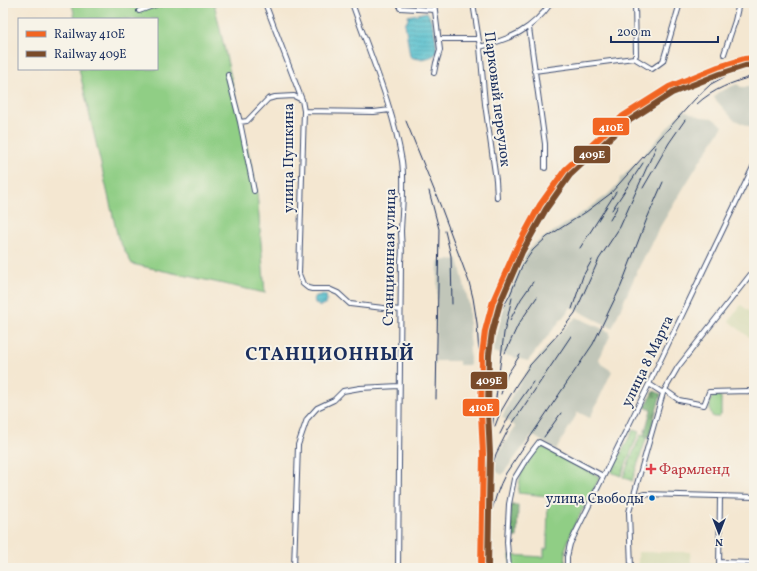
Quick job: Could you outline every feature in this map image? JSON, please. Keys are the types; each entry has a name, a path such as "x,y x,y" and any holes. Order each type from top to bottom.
{"street":[{"path":"139,11 162,3"},
{"name":"улица Пушкина","path":"265,3 302,100 304,111 299,274 303,284 312,289 329,289 338,293 350,304 400,310"},
{"name":"Станционная улица","path":"352,3 387,97 402,162 404,196 401,232 402,255 399,386 398,568"},
{"path":"434,3 440,50 434,73"},
{"name":"Парковый переулок","path":"473,3 480,47 484,104 496,180 497,198"},
{"path":"480,47 501,41 529,28 543,14 551,3"},
{"path":"634,58 636,55 635,3"},
{"path":"534,71 634,58 652,69 663,60 680,3"},
{"path":"724,54 735,21 739,3"},
{"path":"400,5 435,10"},
{"path":"529,28 545,144 546,168"},
{"path":"439,39 478,39"},
{"path":"228,75 240,122 254,191"},
{"path":"240,122 247,121 268,99 274,97 294,96 302,100"},
{"path":"304,111 374,112 390,110"},
{"name":"улица 8 Марта","path":"566,568 570,544 754,165"},
{"path":"631,568 629,512 664,391 678,367 754,270"},
{"path":"649,384 679,400 704,405 709,392 748,391 754,395"},
{"path":"294,568 298,445 307,420 317,408 334,400 344,391 360,388 399,386"},
{"path":"509,568 509,504 514,479 539,442 604,476"},
{"path":"634,498 638,495 644,494 754,497"},
{"path":"719,568 720,496"},
{"path":"719,562 754,563"}],"shaded area":[{"path":"737,84 741,87 754,87 754,129 733,119 714,98 717,93"},
{"path":"683,110 701,117 712,118 723,126 661,225 639,267 612,328 571,307 528,361 493,352 508,289 519,262 534,244 606,196"},
{"path":"458,259 469,305 470,365 459,365 459,361 435,361 438,261"},
{"path":"741,305 754,315 754,341 729,321"},
{"path":"576,317 610,332 610,336 599,359 601,364 612,371 590,418 578,412 556,450 532,435 502,475 494,470 497,456 515,426 502,417 513,393 530,367"},
{"path":"638,552 690,552 691,563 714,563 714,568 638,568"}],"green space":[{"path":"72,3 214,3 257,191 265,293 132,264 118,238 79,70 158,70 158,18 75,18"},
{"path":"654,391 661,394 649,437 644,435 651,410 645,407"},
{"path":"713,396 721,397 721,414 718,417 713,417 710,409"},
{"path":"633,430 639,432 621,476 611,472"},
{"path":"641,434 647,436 632,481 623,477"},
{"path":"539,445 600,477 573,528 565,550 565,568 511,568 510,555 544,557 544,549 547,549 548,496 518,493 521,473"},
{"path":"511,505 518,505 517,537 510,537"}],"water":[{"path":"427,12 434,33 436,54 426,58 413,58 410,56 405,23 408,20 408,16"},
{"path":"323,294 326,295 327,301 325,305 320,305 320,307 315,303 314,297"}],"railway":[{"path":"487,350 497,318 510,295 522,266 533,250 547,237 586,212 610,194 695,99 711,84 739,70 754,67"},
{"path":"697,104 710,94 724,87 754,76"},
{"path":"643,188 669,143 685,120"},
{"path":"406,121 441,207 469,282 477,323 479,355"},
{"path":"495,426 500,413 530,365 575,313 599,259 620,227 656,147"},
{"path":"612,210 643,163"},
{"path":"485,561 491,516 497,494 506,473 593,344 621,286 663,182"},
{"path":"429,191 439,229 436,399"},
{"path":"580,248 616,192"},
{"path":"610,220 618,206"},
{"path":"445,231 451,256 452,304"},
{"path":"572,309 583,276 592,260"},
{"path":"510,320 521,299 533,282"},
{"path":"505,353 518,325 537,297"},
{"path":"482,511 504,333 512,298"},
{"path":"491,471 496,454 508,430 571,336"},
{"path":"501,394 507,375 520,355"},
{"path":"500,434 509,416 533,382"},
{"path":"544,437 561,413"}],"rail line":[{"name":"410E","path":"481,568 483,454 481,413 482,355 485,331 493,301 516,249 540,205 565,170 623,116 669,87 718,67 744,59 754,58"},
{"name":"409E","path":"488,568 490,454 488,413 489,355 492,332 500,303 522,252 546,209 570,175 627,122 672,93 720,74 745,66 754,65"}],"place":[{"name":"Фармленд","path":"651,469"},
{"name":"улица Свободы","path":"652,498"}],"district":[{"name":"СТАНЦИОННЫЙ","path":"330,353"}]}
